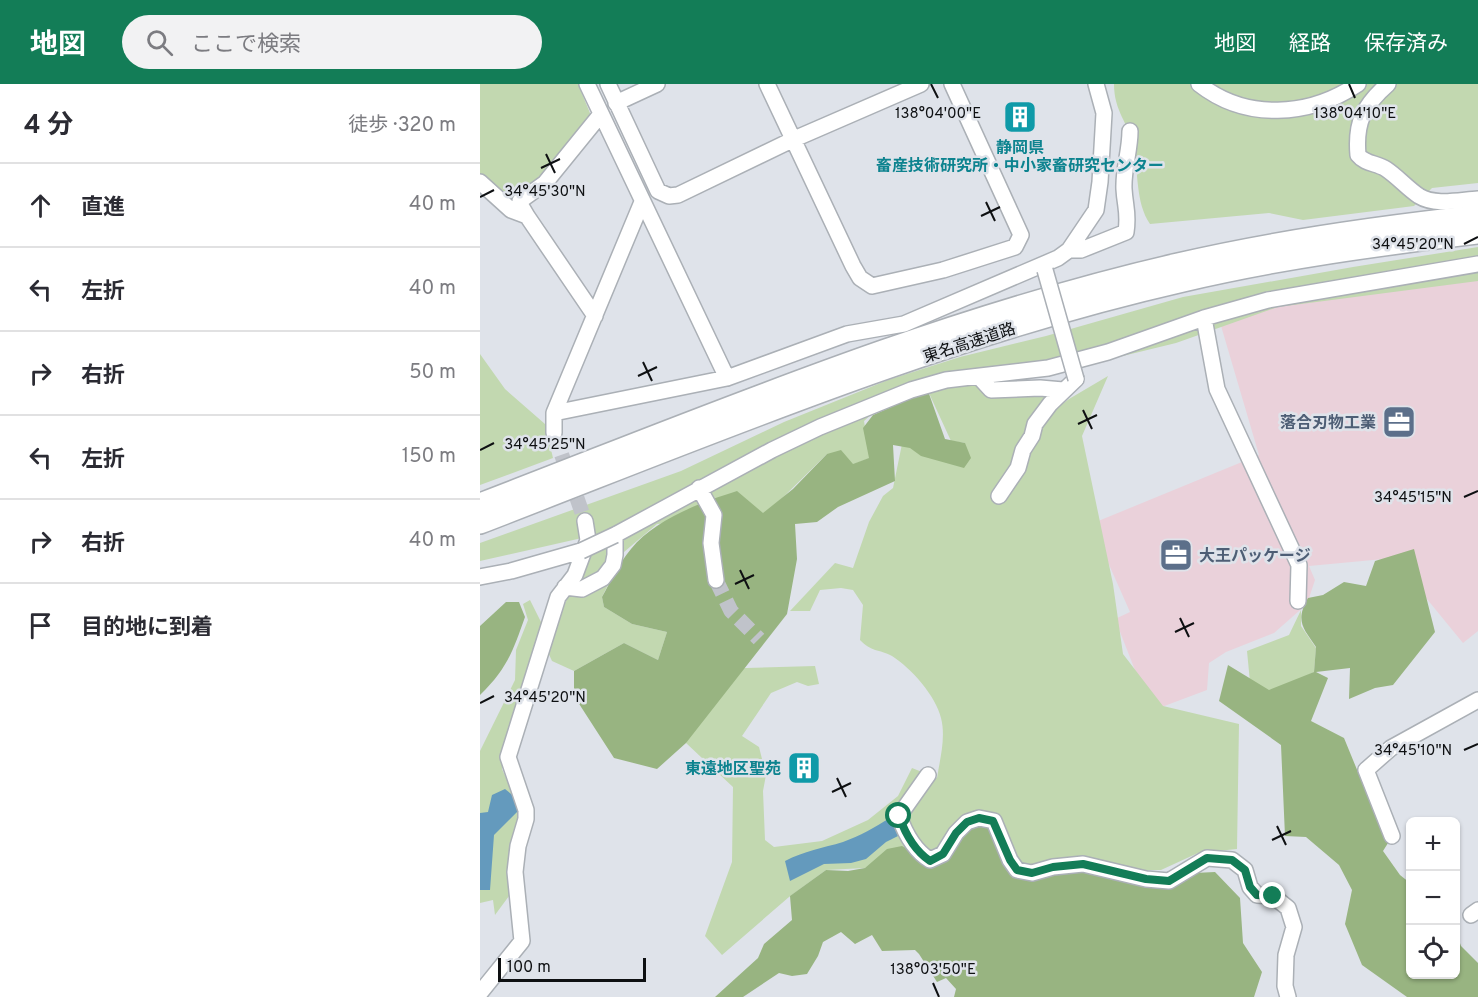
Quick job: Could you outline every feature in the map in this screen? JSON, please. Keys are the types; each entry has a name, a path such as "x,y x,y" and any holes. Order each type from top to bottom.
{"highway":[{"name":"東名高速道路","path":"480,504 871,355 1076,291 1178,264 1283,243 1377,228 1478,216"},
{"name":"東名高速道路","path":"480,523 877,372 1069,311 1183,281 1286,260 1379,245 1478,233"}],"street":[{"path":"587,84 727,378"},
{"path":"608,84 658,191 669,196 678,195 792,140 921,84"},
{"path":"616,103 657,84"},
{"path":"767,84 853,266 860,278 872,286 943,270 1015,248 1021,234 952,84"},
{"path":"554,413 727,378 847,334 904,324 1044,267 1069,250 1096,210 1104,113 1096,84"},
{"path":"1199,84 1234,104 1254,110 1276,111 1316,105 1358,84"},
{"path":"1388,84 1363,111 1358,136 1358,155 1362,160 1383,167 1400,178 1419,196 1437,202 1478,198"},
{"path":"595,316 527,216 520,201 545,183 602,114"},
{"path":"1069,250 1081,250 1126,232 1129,215 1124,188 1130,131"},
{"path":"480,182 511,210 527,216"},
{"path":"554,433 554,413 642,202"},
{"path":"480,577 511,571 581,551 820,427 911,390 946,380 1048,368 1108,352 1204,318 1268,300 1478,264"},
{"path":"999,496 1018,468 1023,450 1032,436 1035,424 1050,404 1076,379 1044,267"},
{"path":"1204,318 1217,389 1299,565 1298,601"},
{"path":"979,376 991,390 1040,388 1063,390"},
{"path":"699,488 714,515 711,543 716,579"},
{"path":"480,993 522,941 515,872 526,810 508,757 558,597 575,575 588,540 585,521"},
{"path":"566,587 582,589 603,578 613,565 615,535"},
{"path":"1392,836 1366,770 1391,748 1478,700"},
{"path":"928,775 899,816 903,828 920,855 930,861 943,854 956,833 967,822 979,818 993,821 1010,860 1017,870 1032,873 1053,867 1083,864 1146,879 1169,881 1207,858 1232,860 1245,870 1250,887 1257,895 1273,896 1288,908 1294,927 1286,955 1285,986 1288,997"}],"shaded area":[{"path":"1478,273 1478,631 1463,643 1422,593 1405,557 1309,566 1315,580 1307,604 1274,633 1226,652 1209,663 1207,690 1151,711 1115,619 1130,612 1091,524 1259,455 1219,319 1284,300"}],"green space":[{"path":"480,84 578,84 592,118 515,203 480,176"},
{"path":"1114,84 1478,84 1478,183 1432,188 1414,206 1303,220 1269,213 1150,224 1142,206 1133,146 1116,102"},
{"path":"1478,247 1478,281 1278,307 1176,343 998,384 1054,389 1037,423 1069,399 1108,376 1082,436 1113,584 1123,654 1163,706 1239,724 1237,849 1198,853 1161,870 1017,870 943,854 865,868 826,870 789,897 722,955 705,936 732,862 733,787 686,743 712,669 815,666 819,684 808,686 797,682 771,693 742,736 759,747 766,775 763,791 765,840 774,847 822,841 868,820 898,796 912,768 937,778 943,733 941,718 934,701 922,683 907,668 892,656 860,640 863,605 853,590 841,588 820,590 810,611 790,611 835,563 853,568 869,522 883,496 893,488 902,444 965,443 951,441 928,391 969,383 890,398 864,421 870,458 849,466 827,454 764,516 657,524 624,552 602,597 604,607 632,624 667,632 658,660 624,643 574,671 552,661 546,648 567,599 582,538 480,561 480,543 681,471 784,422 888,380 960,357 1046,336 1183,297"},
{"path":"480,354 505,389 545,424 553,458 480,485"},
{"path":"928,391 945,439 965,443 971,458 964,468 921,456 910,448 893,445 895,481 838,507 817,522 795,524 797,559 787,614 686,743 657,769 614,758 574,696 574,671 624,643 658,660 667,632 632,624 604,607 602,597 631,549 641,538 666,520 694,506 737,491 763,513 793,489 827,454 841,450 853,464 869,458 863,428 873,415"},
{"path":"1414,549 1435,632 1393,685 1375,688 1349,699 1350,668 1316,672 1328,678 1311,721 1344,738 1360,777 1395,832 1383,851 1406,880 1406,979 1460,979 1460,943 1478,963 1478,997 1407,997 1362,965 1345,924 1352,890 1339,865 1306,837 1285,836 1281,745 1219,701 1228,665 1269,690 1314,672 1316,647 1304,629 1301,619 1308,598 1323,595 1344,582 1366,586 1375,561"},
{"path":"530,600 542,624 503,758 502,769 522,814 509,855 509,896 495,915 493,900 480,903 480,751 515,680 516,650 528,620 523,604"},
{"path":"506,602 519,602 525,617 503,668 480,695 480,626"},
{"path":"1301,610 1301,626 1316,648 1314,672 1269,695 1250,682 1247,651 1289,635"},
{"path":"990,820 1017,870 1087,865 1133,876 1215,872 1240,898 1243,943 1262,972 1254,997 954,997 956,989 946,978 937,982 915,950 882,951 872,935 855,944 841,932 823,942 807,974 792,976 779,973 743,997 715,997 758,958 764,944 792,920 790,896 826,870 848,871 865,868 887,849 902,846 930,860 967,822"}],"water":[{"path":"505,789 516,798 519,810 494,835 490,890 480,890 480,813 488,812 492,795"},
{"path":"890,818 898,836 886,842 866,859 851,863 824,864 790,881 785,861 806,852 849,840"}],"tunnel":[{"path":"554,433 585,521"},
{"path":"716,580 731,611 759,639"}],"place":[{"name":"静岡県 畜産技術研究所・中小家畜研究センター","path":"1020,117"},
{"name":"落合刃物工業","path":"1399,422"},
{"name":"大王パッケージ","path":"1176,555"},
{"name":"東遠地区聖苑","path":"804,768"}],"route":[{"path":"899,816 903,828 920,855 930,861 943,854 956,833 967,822 979,818 993,821 1010,860 1017,870 1032,873 1053,867 1083,864 1146,879 1169,881 1207,858 1232,860 1245,870 1250,887 1257,895 1273,896"}]}
